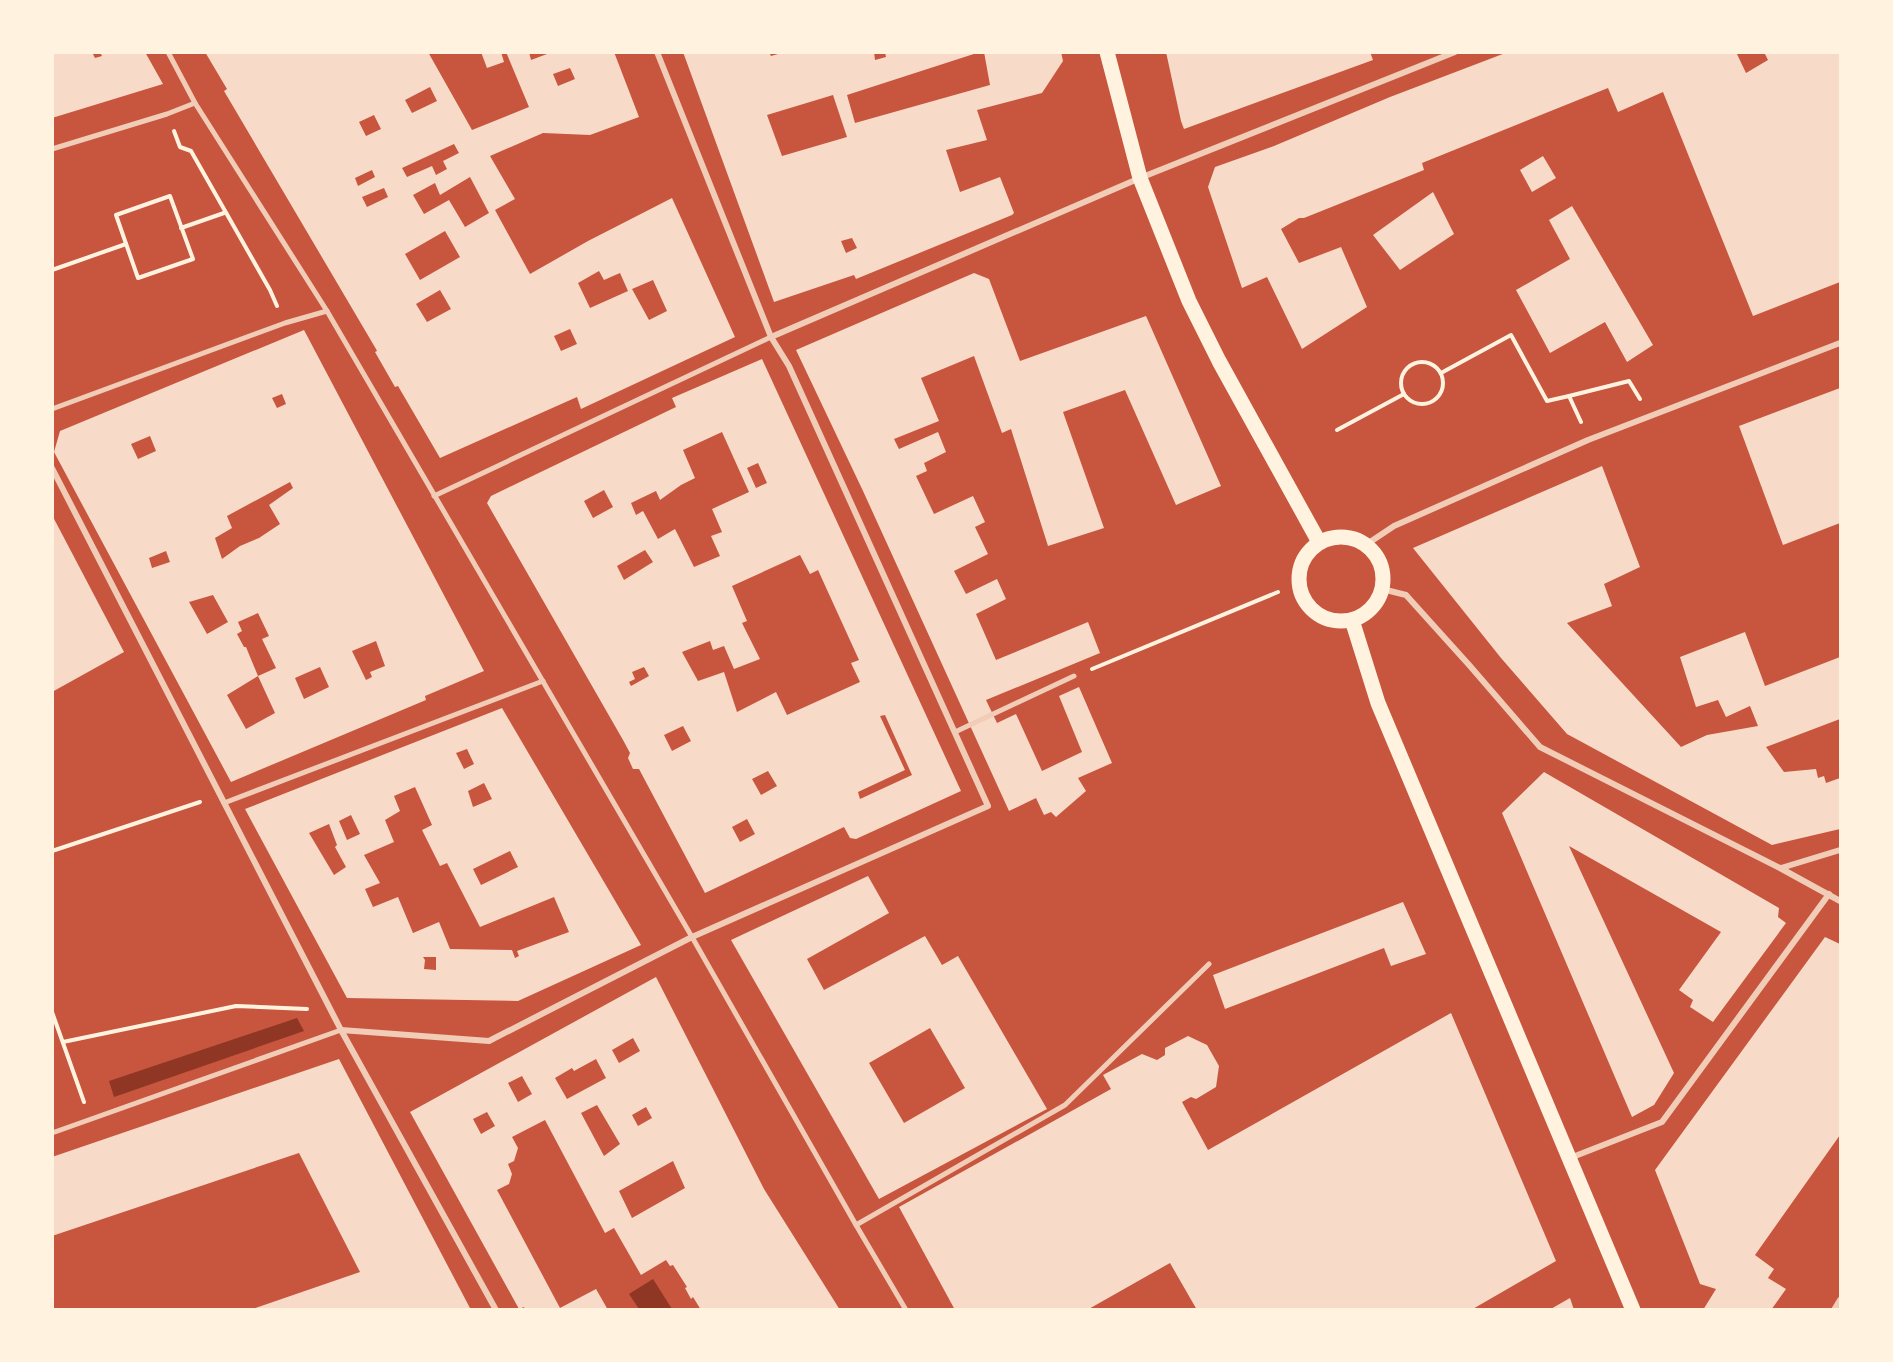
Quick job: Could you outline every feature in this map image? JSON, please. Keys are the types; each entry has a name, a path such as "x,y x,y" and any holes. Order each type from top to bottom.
{"main road":[{"path":"1107,52 1140,178 1189,301 1219,361 1319,542"},
{"path":"1334,536 1352,537 1367,544 1378,557 1383,573 1382,590 1376,603 1366,614 1352,620 1337,621 1322,617 1310,608 1302,596 1298,581 1301,566 1308,552 1319,542 1334,536"},
{"path":"1352,620 1378,703 1633,1310"}],"street":[{"path":"168,52 195,103 327,311 692,937 906,1310"},
{"path":"52,1132 341,1030 489,1041 692,937 988,806 789,366 771,337 657,52"},
{"path":"434,496 771,337 1140,178 1455,52"},
{"path":"52,149 167,114 195,103"},
{"path":"52,409 285,323 327,311"},
{"path":"1367,544 1394,526 1588,440 1840,343"},
{"path":"52,468 330,1010 496,1310"},
{"path":"1382,590 1406,595 1540,747 1780,868 1840,901"},
{"path":"955,732 1074,676"},
{"path":"224,803 543,681"},
{"path":"1780,868 1840,850"},
{"path":"1570,1158 1662,1122 1829,894"},
{"path":"856,1225 1065,1105 1209,964"},
{"path":"1833,1310 1840,1300"}],"path":[{"path":"167,114 180,147 190,151 270,290 285,323"},
{"path":"170,196 193,259 138,278 126,244 116,215 170,196"},
{"path":"182,228 224,213"},
{"path":"52,270 126,244"},
{"path":"1441,373 1511,334 1547,401 1629,381 1643,403"},
{"path":"1432,363 1441,373 1443,380 1440,394 1429,403 1415,403 1404,394 1401,381 1406,368 1412,364 1432,363"},
{"path":"1337,430 1404,394"},
{"path":"1569,396 1584,428"},
{"path":"1074,676 1278,592"},
{"path":"52,851 220,795"},
{"path":"63,1042 236,1006 330,1010"},
{"path":"52,1012 90,1119"}],"shaded area":[{"path":"297,1018 304,1031 114,1097 109,1081"},
{"path":"653,1279 672,1309 639,1309 629,1294"}],"building":[{"path":"52,52 92,52 95,58 102,56 100,52 145,52 163,84 52,118"},
{"path":"205,52 428,52 472,130 529,107 506,52 529,52 531,60 547,52 614,52 639,117 590,135 543,133 490,156 515,199 495,210 530,274 672,198 735,337 581,409 577,397 440,458 398,386 395,387 375,352 376,349 224,91 227,89","holes":["570,68 575,79 558,86 553,74","430,87 437,101 412,113 405,100","374,115 381,129 366,136 359,122","454,144 459,153 443,161 447,169 436,175 432,166 407,177 402,168","372,170 375,177 358,186 355,178","470,177 489,213 465,227 449,200 424,214 413,195 435,183 440,195","384,188 388,197 367,207 362,197","445,231 460,257 420,280 405,254","599,271 604,280 620,273 628,291 590,308 578,283","653,280 667,311 649,320 632,289","440,290 451,309 427,322 416,304","570,329 577,344 561,351 554,336"]},
{"path":"481,52 501,52 504,62 487,68"},
{"path":"683,52 769,52 771,56 785,52 874,52 875,60 886,57 885,52 980,52 847,95 855,123 990,85 984,52 1061,52 1063,61 1042,93 977,110 987,140 946,150 960,192 1000,177 1014,213 1012,215 856,279 854,275 774,302","holes":["833,95 847,137 782,156 767,115","852,238 857,248 846,253 841,241"]},
{"path":"1166,52 1370,52 1373,60 1184,129"},
{"path":"1508,52 1736,52 1746,73 1768,60 1764,52 1840,52 1840,282 1753,316 1663,92 1618,112 1608,88 1422,163 1424,170 1299,218 1281,229 1299,263 1341,247 1367,307 1302,349 1267,277 1242,288 1208,187 1215,167 1274,146 1390,97"},
{"path":"1543,156 1556,178 1532,192 1520,170"},
{"path":"1433,192 1454,234 1400,270 1373,235"},
{"path":"1572,206 1653,345 1627,362 1605,322 1550,353 1516,290 1570,259 1549,220"},
{"path":"974,273 989,279 1020,361 1146,316 1221,486 1176,505 1125,390 1063,412 1104,528 1048,546 1011,429 1002,433 974,356 921,378 939,421 894,439 899,449 938,432 946,452 924,463 927,471 916,476 934,514 973,496 985,522 975,527 988,554 954,571 966,594 997,579 1006,599 976,614 996,660 1088,622 1100,653 986,700 997,723 1016,714 1042,771 1082,752 1059,696 1079,687 1112,763 1078,778 1086,791 1056,817 1051,812 1044,815 1036,798 1009,811 796,350"},
{"path":"304,330 484,671 425,696 426,700 231,782 54,452 60,431","holes":["282,394 286,404 277,408 272,398","150,436 156,451 138,459 131,444","290,482 293,488 269,505 280,524 259,538 240,546 222,559 215,538 232,528 227,516","166,551 170,562 152,568 149,558","213,595 228,622 207,634 189,602","258,613 269,636 262,639 276,668 258,676 246,647 237,634 242,631 238,622","376,641 385,666 370,672 372,677 366,680 352,651","320,667 329,687 304,699 295,678","258,676 275,713 246,729 227,695"]},
{"path":"762,359 961,791 856,839 850,838 844,827 705,893 639,769 633,769 628,758 630,753 623,740 487,503 491,496 676,407 672,398","holes":["722,432 749,492 712,509 722,532 711,536 720,556 694,567 675,529 658,539 643,511 636,515 631,503 656,491 660,500 695,478 683,450","758,463 767,483 756,488 747,468","604,490 613,507 593,518 584,501","645,550 653,562 624,580 617,566","800,555 810,574 818,570 859,660 851,663 860,682 787,715 776,692 737,712 724,672 698,681 682,652 710,641 713,650 724,646 734,669 760,659 742,623 747,621 732,586","644,667 649,676 631,686 629,682 635,679 632,672","885,715 912,775 860,799 858,792 905,770 880,716","683,726 691,741 672,751 664,735","768,771 777,786 761,795 752,779","747,819 755,834 740,842 732,827"]},
{"path":"1840,388 1840,523 1783,545 1739,426"},
{"path":"1602,466 1640,567 1604,584 1612,606 1567,623 1681,747 1707,735 1758,726 1750,706 1726,717 1718,700 1696,707 1680,657 1745,632 1765,686 1840,657 1840,719 1766,747 1784,772 1816,769 1818,778 1824,776 1826,783 1840,778 1840,829 1772,845 1567,734 1501,658 1413,548"},
{"path":"52,515 124,652 52,692"},
{"path":"502,708 641,945 518,1001 347,998 245,809","holes":["467,749 474,764 464,769 456,753","484,783 492,799 473,807 468,791","415,787 432,825 422,830 440,866 447,863 480,927 554,897 569,932 517,951 519,956 515,958 512,950 450,949 439,922 413,933 398,897 373,907 365,889 380,883 364,855 394,842 385,820 400,811 394,796","351,815 360,834 347,840 339,821","329,824 337,845 335,847 346,867 334,875 309,833","510,851 518,867 481,885 473,869","423,957 436,957 436,970 424,969"]},
{"path":"1544,772 1779,908 1778,917 1786,923 1713,1022 1690,1007 1693,1000 1679,990 1721,932 1569,846 1674,1073 1654,1105 1632,1117 1502,813"},
{"path":"868,876 889,913 807,959 824,990 925,936 942,965 958,956 1047,1109 879,1199 731,940","holes":["930,1028 965,1088 904,1123 869,1063"]},
{"path":"1403,902 1426,954 1391,966 1384,948 1225,1009 1213,975"},
{"path":"1825,937 1840,944 1840,1135 1755,1255 1774,1269 1768,1278 1786,1289 1771,1310 1703,1310 1716,1289 1700,1284 1655,1170"},
{"path":"656,977 764,1189 840,1310 701,1310 693,1297 691,1299 685,1288 687,1287 673,1265 670,1266 666,1260 641,1275 614,1228 605,1233 545,1120 512,1137 518,1148 514,1161 508,1164 512,1174 509,1184 497,1190 560,1308 596,1289 608,1310 525,1310 524,1307 519,1309 410,1112","holes":["633,1038 640,1051 619,1063 612,1050","596,1059 606,1078 567,1099 555,1078 572,1068 574,1071","522,1076 532,1094 518,1102 508,1083","597,1105 620,1144 604,1156 581,1113","646,1107 652,1118 638,1126 632,1115","487,1112 495,1126 481,1134 473,1119","673,1161 685,1188 632,1218 619,1191"]},
{"path":"1451,1013 1556,1261 1471,1310 1197,1310 1170,1263 1087,1310 955,1310 899,1207 1111,1089 1103,1075 1142,1054 1157,1060 1165,1055 1165,1048 1188,1036 1207,1045 1219,1066 1216,1087 1196,1099 1191,1097 1182,1102 1208,1150"},
{"path":"339,1059 471,1310 250,1310 360,1272 299,1153 52,1236 52,1157"},
{"path":"1570,1298 1574,1310 1549,1310"}]}
